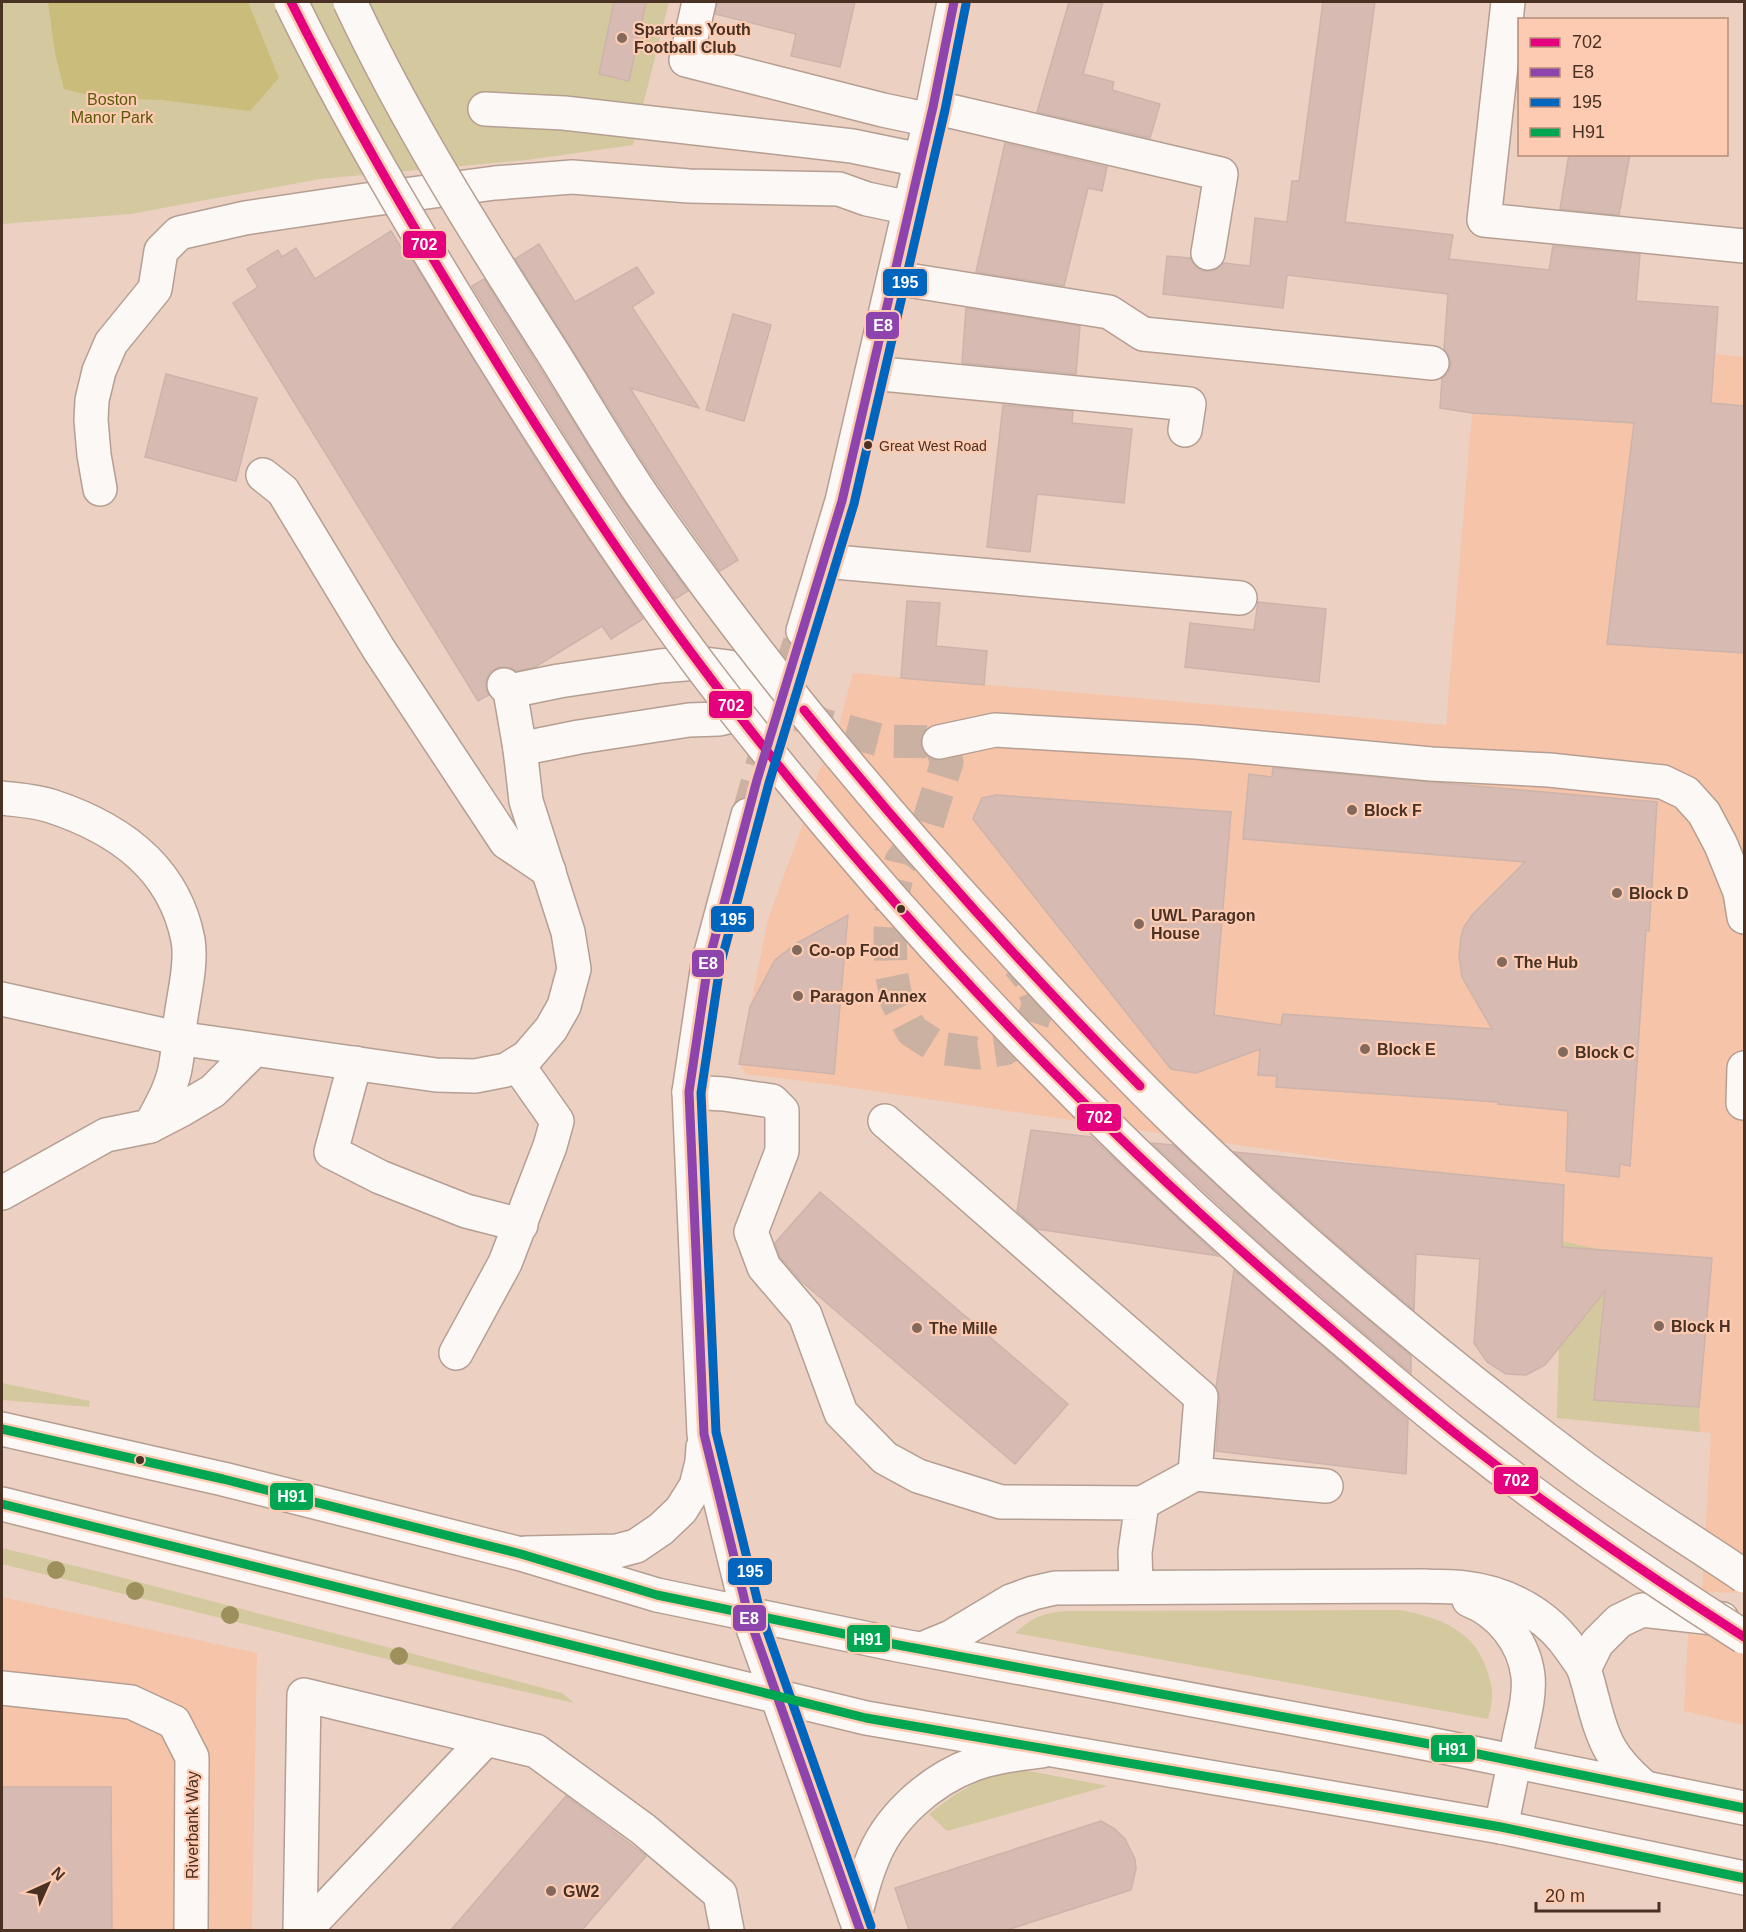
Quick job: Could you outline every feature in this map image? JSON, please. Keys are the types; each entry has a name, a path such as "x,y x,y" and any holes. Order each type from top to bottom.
{"main road":[{"path":"291,2 361,134 431,256 560,464 672,626 726,699 840,840 911,921 1082,1103 1231,1244 1310,1312 1462,1439 1564,1514 1691,1603 1744,1637"},
{"path":"350,2 398,96 462,208 642,494 772,670 849,767 924,854 1123,1069 1195,1140 1331,1264 1402,1325 1580,1465 1744,1576"},
{"path":"699,2 686,60 883,110 931,114 1221,174 1208,253"},
{"path":"803,631 842,501 895,278 954,2"},
{"path":"1508,2 1484,220 1744,246"},
{"path":"485,109 564,113 852,146 920,160"},
{"path":"100,489 91,420 92,400 99,371 111,343 155,289 161,250 179,233 245,218 366,200 495,183 572,177 689,186 839,189 867,199 909,208"},
{"path":"895,278 1109,312 1143,334 1432,363"},
{"path":"872,373 1189,404 1185,430"},
{"path":"263,476 283,491 378,648 506,842 549,871"},
{"path":"824,561 1240,598"},
{"path":"2,999 177,1038 254,1050 436,1075 475,1076 506,1070 527,1058 550,1029 564,1006 574,969 568,932 526,801 520,749 507,688 660,666 697,663 729,667 779,705 719,719 678,721 520,749"},
{"path":"939,742 995,730 1196,741 1431,764 1549,770 1663,782 1686,793 1704,813 1740,892 1744,917"},
{"path":"2,798 50,805 105,828 147,860 175,899 189,941 187,978 177,1038 176,1064 166,1098 150,1126"},
{"path":"521,1554 617,1551 636,1546 661,1529 681,1510 696,1486 702,1462 704,1434 689,1092 708,964 748,815"},
{"path":"2,1193 106,1135 150,1126 181,1110 213,1091 254,1050"},
{"path":"355,1064 331,1152 380,1177 466,1211 521,1225"},
{"path":"456,1353 505,1263 550,1146 557,1121 516,1064"},
{"path":"1743,1103 1744,1068"},
{"path":"689,1092 772,1101 782,1111 782,1151 751,1232 764,1267 805,1315 841,1413 885,1458 918,1476 1001,1502 1142,1503 1195,1474 1326,1486"},
{"path":"885,1121 1201,1397 1195,1474"},
{"path":"2,1429 223,1479 521,1554 657,1595 922,1649 1643,1786 1744,1808"},
{"path":"704,1434 748,1614 857,1923"},
{"path":"1136,1586 1135,1552 1142,1503"},
{"path":"2,1504 866,1718 1501,1827 1744,1878"},
{"path":"922,1649 951,1637 1011,1601 1055,1588 1424,1586 1465,1588 1492,1593 1518,1604 1545,1620 1565,1640 1584,1669 1609,1750 1624,1770 1643,1786"},
{"path":"1424,1586 1458,1595 1484,1606 1507,1626 1522,1652 1528,1676 1528,1701 1501,1827"},
{"path":"1584,1669 1597,1643 1619,1621 1642,1610 1744,1620"},
{"name":"Riverbank Way","path":"2,1688 131,1702 174,1722 192,1757 191,1930"},
{"path":"300,1930 304,1695 536,1750 643,1829 720,1894 728,1930"},
{"path":"305,1930 486,1739"},
{"path":"857,1923 871,1862 884,1837 899,1816 918,1798 940,1782 974,1764 1011,1754 1059,1750"}],"shaded area":[{"path":"48,2 248,2 279,78 250,111 162,100 100,98 64,89 55,53"},
{"path":"1613,343 1744,357 1744,1593 1702,1592 1711,1433 1557,1418 1564,1185 1420,1172 746,1074 739,1064 768,919 801,829 819,771 836,736 853,673 1446,725 1472,413 1606,421"},
{"path":"2,1597 257,1653 252,1930 2,1930"},
{"path":"1688,1634 1744,1638 1744,1725 1684,1711"}],"green space":[{"name":"Boston Manor Park","path":"2,2 669,2 633,145 527,160 320,179 131,214 2,224"},
{"path":"1562,1241 1607,1251 1595,1400 1699,1407 1700,1432 1557,1418"},
{"path":"2,1383 90,1401 89,1407 2,1400"},
{"path":"2,1548 562,1693 574,1703 451,1675 2,1564"},
{"path":"1400,1610 1430,1617 1456,1629 1476,1648 1484,1661 1492,1688 1488,1719 1015,1633 1039,1617 1066,1611"},
{"path":"1003,1771 1029,1771 1108,1786 947,1831 929,1814 965,1789"}],"building":[{"name":"Spartans Youth Football Club","path":"614,2 646,2 629,81 599,74"},
{"path":"717,2 855,2 840,67 791,56 796,34 715,14"},
{"path":"1069,2 1103,2 1083,74 1114,82 1112,90 1160,104 1150,138 1037,112"},
{"path":"1323,2 1375,2 1345,222 1453,235 1449,259 1549,270 1553,246 1640,254 1636,301 1718,307 1711,403 1744,406 1744,653 1607,644 1634,423 1472,413 1440,408 1442,378 1448,373 1451,364 1444,349 1448,294 1287,275 1283,308 1163,294 1167,256 1190,258 1196,267 1206,272 1215,270 1224,263 1250,266 1255,218 1287,222 1292,181 1299,181"},
{"path":"1005,143 1107,167 1102,191 1088,188 1064,286 976,272"},
{"path":"1569,156 1630,156 1619,215 1560,209"},
{"path":"391,231 405,254 407,252 550,482 643,619 611,639 602,626 535,667 516,671 508,667 499,667 490,672 486,680 489,695 478,701 233,303 258,287 247,269 278,250 282,257 296,248 315,279"},
{"path":"539,244 575,302 637,267 654,293 632,307 699,408 630,388 738,560 720,571 648,470 515,259"},
{"path":"484,279 617,491 688,591 675,599 582,462 472,286"},
{"path":"966,308 1080,326 1076,374 962,363"},
{"path":"733,314 771,325 744,421 706,410"},
{"path":"166,374 257,398 236,481 145,457"},
{"path":"1003,405 1073,411 1072,423 1132,429 1124,503 1037,494 1030,552 987,547"},
{"path":"907,601 940,603 936,646 987,651 984,685 901,678"},
{"path":"1258,602 1326,609 1319,682 1185,667 1190,623 1254,630"},
{"path":"1273,768 1657,802 1630,1166 1620,1164 1619,1177 1566,1171 1568,1111 1498,1104 1498,1102 1276,1087 1277,1076 1258,1075 1260,1049 1196,1073 1171,1069 973,819 982,798 996,795 1231,812 1214,1015 1281,1025 1283,1014 1492,1029 1462,977 1459,956 1461,937 1464,927 1473,914 1525,862 1243,839 1249,774 1272,777"},
{"name":"Paragon Annex","path":"848,915 834,1074 739,1064 750,1007 775,960 797,943"},
{"path":"1031,1130 1091,1137 1218,1256 1037,1229 1017,1211"},
{"path":"1152,1143 1173,1145 1310,1270 1411,1356 1411,1373 1270,1252"},
{"path":"1234,1152 1564,1185 1562,1247 1712,1258 1699,1407 1594,1400 1605,1291 1545,1365 1526,1375 1506,1374 1487,1362 1474,1343 1480,1259 1416,1254 1414,1310"},
{"name":"The Mille","path":"820,1192 1068,1404 1015,1464 801,1281 780,1257 775,1243"},
{"path":"1234,1270 1408,1420 1406,1474 1216,1451 1220,1398 1216,1387"},
{"path":"2,1787 111,1787 112,1930 2,1930"},
{"name":"GW2","path":"566,1796 646,1856 582,1930 451,1930"},
{"path":"1101,1821 1115,1829 1125,1839 1135,1859 1136,1869 1131,1890 1007,1930 909,1930 895,1888"}],"tunnel":[{"path":"748,815 779,705 803,631"},
{"path":"800,715 823,725 884,741 939,742 947,762 926,829 901,861 892,898 891,971 897,1002 912,1031 939,1048 976,1053 1005,1049 1031,1026 1039,1003 1029,977 1018,964"}],"transit line":[{"name":"702","path":"291,2 361,135 437,265 538,428 613,543 726,699 831,829 904,913 1019,1037 1144,1161 1229,1240 1339,1336 1451,1430 1527,1489 1619,1554 1744,1637"},
{"name":"E8","path":"860,1930 748,1614 704,1434 689,1092 708,964 757,780 842,501 933,107 954,2"},
{"name":"195","path":"871,1926 760,1611 716,1432 701,1093 720,966 769,783 854,504 945,110 966,4"},
{"name":"702","path":"804,710 968,902 1140,1086"},
{"name":"H91","path":"2,1429 223,1479 521,1554 657,1595 898,1645 1424,1743 1744,1808"},
{"name":"H91","path":"2,1504 866,1718 1501,1827 1744,1878"}],"place":[{"name":"Spartans Youth Football Club","path":"622,38"},
{"name":"Great West Road","path":"868,445"},
{"name":"Block F","path":"1352,810"},
{"name":"Block D","path":"1617,893"},
{"name":"UWL Paragon House","path":"1139,924"},
{"name":"Co-op Food","path":"797,950"},
{"name":"The Hub","path":"1502,962"},
{"name":"Paragon Annex","path":"798,996"},
{"name":"Block E","path":"1365,1049"},
{"name":"Block C","path":"1563,1052"},
{"name":"Block H","path":"1659,1326"},
{"name":"The Mille","path":"917,1328"},
{"name":"GW2","path":"551,1891"}]}
